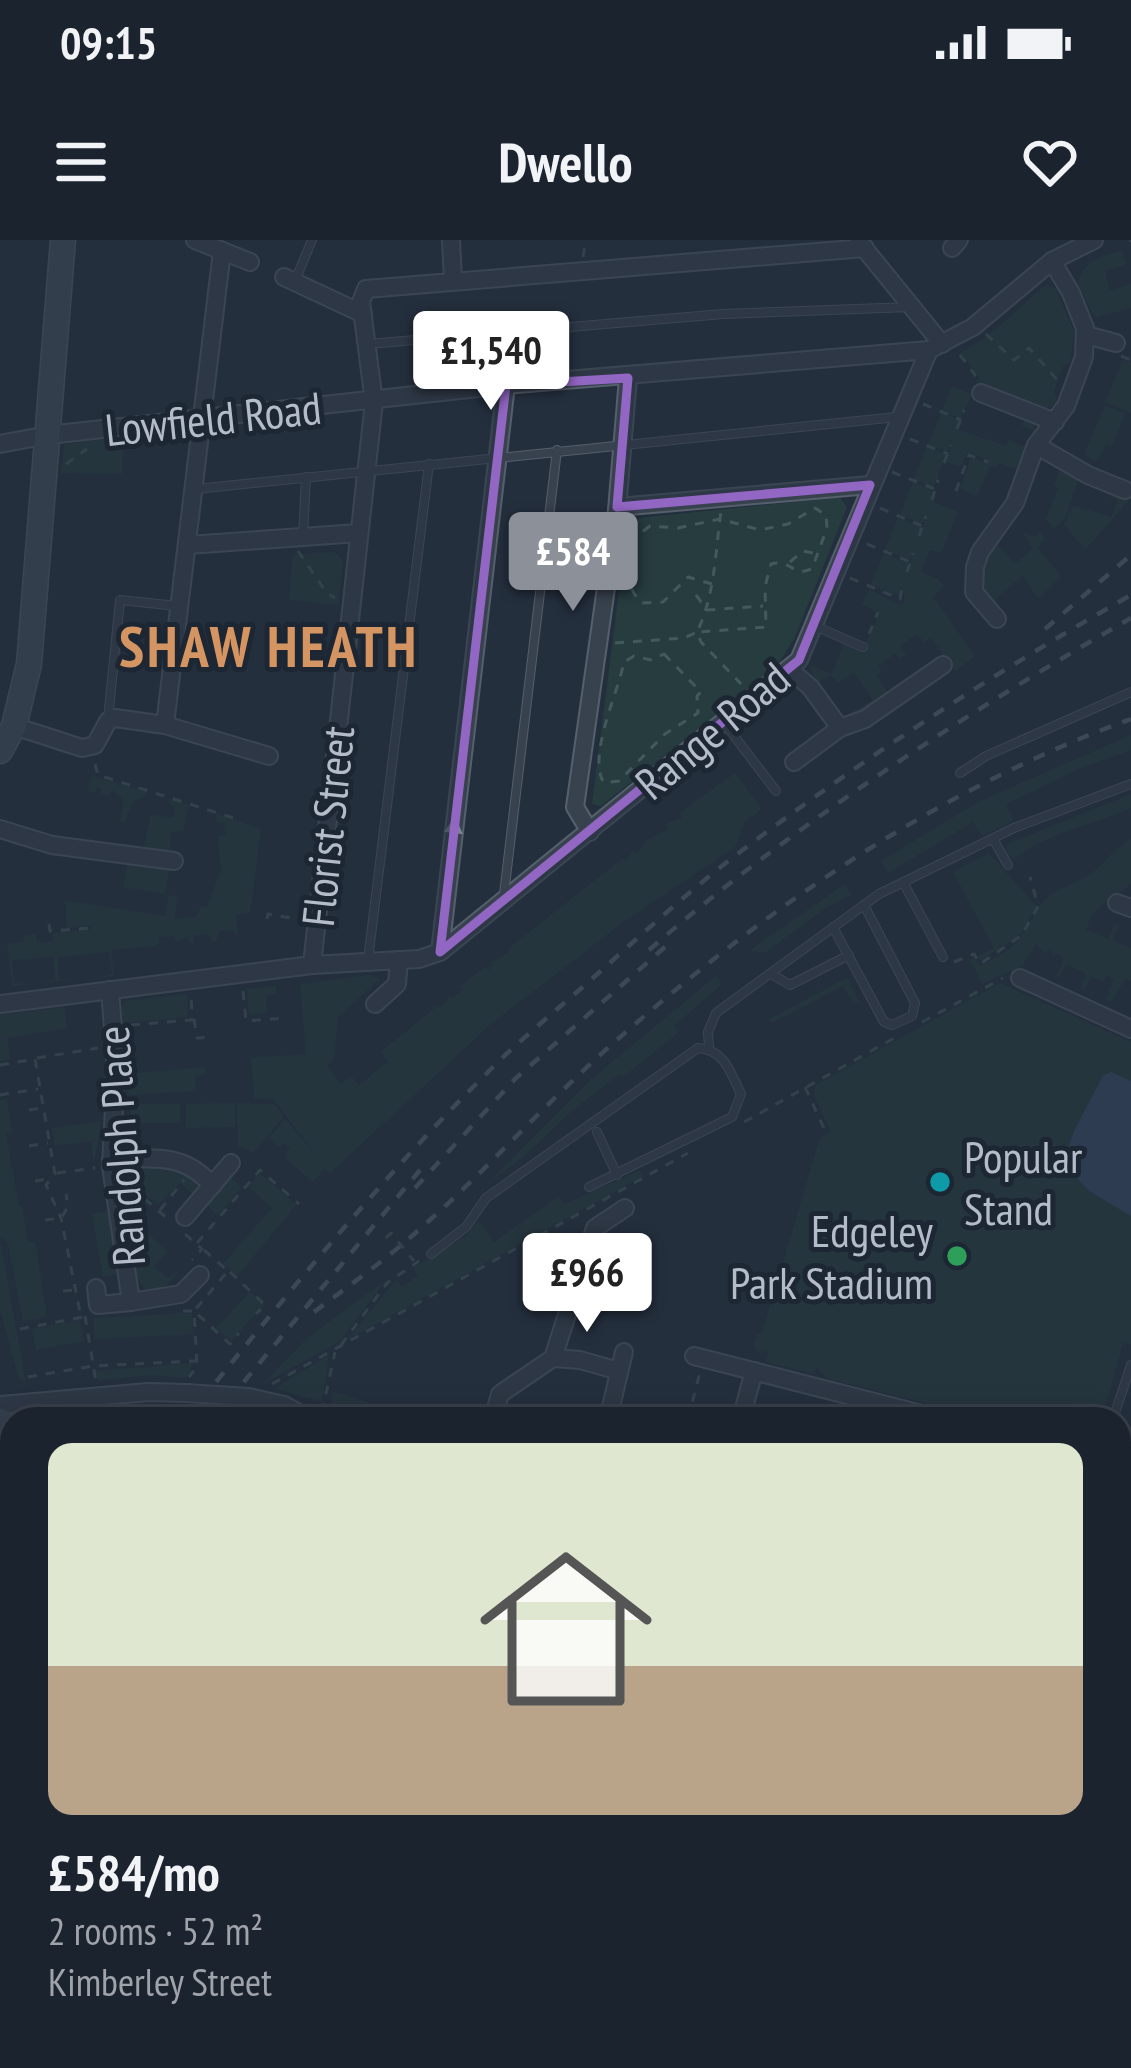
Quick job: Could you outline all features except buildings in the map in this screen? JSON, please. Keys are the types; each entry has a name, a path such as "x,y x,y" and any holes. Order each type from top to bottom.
{"main road":[{"path":"0,752 14,726 28,664 63,240"}],"street":[{"path":"195,240 250,262"},
{"path":"451,240 453,280"},
{"path":"707,260 713,240"},
{"path":"363,314 366,290 861,244 939,345 977,324 1052,261 1094,240"},
{"path":"165,725 222,251"},
{"path":"997,620 974,592 975,567 986,539 1015,503 1036,445 1055,422 1084,357 1086,335 1071,293 1052,261"},
{"path":"289,280 363,314"},
{"name":"Florist Street","path":"312,964 374,402 363,314"},
{"path":"1086,335 1116,344"},
{"name":"Lowfield Road","path":"0,444 506,385 628,378 939,345"},
{"name":"Range Road","path":"0,1004 440,952 799,660 907,398 939,345"},
{"path":"590,832 574,807 617,510 628,378"},
{"path":"440,952 506,385"},
{"path":"979,385 1055,422"},
{"path":"1036,445 1125,490"},
{"path":"617,510 720,497 867,493"},
{"path":"188,545 359,533"},
{"path":"794,762 943,665"},
{"path":"789,669 810,687 840,728"},
{"path":"14,726 82,748 95,745 108,721 165,725 269,757"},
{"path":"0,829 67,847 175,861"},
{"path":"374,1004 397,984 399,960"},
{"path":"1020,978 1131,1029"},
{"name":"Randolph Place","path":"110,990 116,1105 111,1165 131,1302"},
{"path":"111,1165 163,1158 195,1167 212,1186"},
{"path":"185,1216 231,1163"},
{"path":"553,1358 595,1228 625,1208"},
{"name":"Randolph Place","path":"96,1288 98,1305 181,1294 192,1272"},
{"path":"496,1407 500,1394 553,1358 566,1357 622,1361 611,1407"},
{"path":"699,1357 858,1407"},
{"path":"744,1407 754,1371"},
{"path":"0,1406 182,1392 258,1399 279,1407"},
{"path":"258,1399 268,1407"}],"lane":[{"path":"289,280 312,240"},
{"path":"367,344 723,314 911,307"},
{"path":"195,490 620,443 896,424"},
{"path":"503,902 557,449"},
{"path":"367,962 429,464"},
{"path":"300,537 305,477"},
{"path":"108,721 120,600 180,606"},
{"path":"812,625 863,647"},
{"path":"960,773 986,756 1131,692"},
{"path":"724,723 776,791"},
{"path":"709,1048 708,1031 716,1013 864,905 993,839 1131,784"},
{"path":"993,839 1008,865"},
{"path":"903,882 943,957"},
{"path":"833,927 884,1022 892,1025 916,1011 864,905"},
{"path":"773,975 790,985 849,956"},
{"path":"431,1254 466,1228 486,1198 698,1048 709,1048 723,1058 741,1094 732,1117 589,1187"},
{"path":"597,1132 617,1175"},
{"path":"1117,1407 1131,1365"}],"path":[{"path":"977,324 1014,360 1029,348 1051,377 1073,387"},
{"path":"939,345 979,385"},
{"path":"907,398 961,420"},
{"path":"957,429 964,410"},
{"path":"896,424 948,454"},
{"path":"45,479 118,427"},
{"path":"944,464 951,445"},
{"path":"956,491 969,455 988,462"},
{"path":"878,466 935,490"},
{"path":"932,500 938,480"},
{"path":"867,493 922,526"},
{"path":"720,497 712,584 697,632 742,685"},
{"path":"596,639 620,644 654,642 697,632 766,627 766,572 772,564 790,565 801,572 812,569 828,521 815,508 773,528 752,530 720,519 678,528 645,528 634,538 630,588 642,603 663,602 688,577 712,584"},
{"path":"919,536 926,516"},
{"path":"849,536 910,562"},
{"path":"300,537 298,554 326,592 352,600"},
{"path":"787,574 803,551 817,554"},
{"path":"907,572 913,553"},
{"path":"835,572 900,599 902,589"},
{"path":"695,595 707,610"},
{"path":"707,610 765,605"},
{"path":"863,647 878,612"},
{"path":"654,642 700,692 698,713 665,734 619,781 604,783 597,770 600,749 624,662 634,656 651,660 664,654"},
{"path":"90,746 98,775 240,820"},
{"path":"943,957 955,962 974,954 980,964 1022,935 1038,906 1030,877"},
{"path":"267,919 268,914 316,922"},
{"path":"49,924 50,931 91,928"},
{"path":"242,974 246,1022 285,1018"},
{"path":"924,1021 1003,977 1020,978"},
{"path":"190,981 192,1020"},
{"path":"0,1065 196,1019 197,1038 212,1037"},
{"path":"737,1125 904,1032"},
{"path":"35,1059 55,1174"},
{"path":"805,1088 826,1135"},
{"path":"0,1096 40,1089"},
{"path":"29,1110 50,1102"},
{"path":"29,1146 50,1143"},
{"path":"258,1399 338,1348 702,1145"},
{"path":"98,1396 61,1218 47,1194 50,1179 55,1174 111,1165 202,1249 192,1272"},
{"path":"159,1211 195,1167"},
{"path":"197,1244 260,1170 299,1204"},
{"path":"34,1181 50,1179"},
{"path":"61,1218 68,1207 66,1194"},
{"path":"45,1220 61,1218"},
{"path":"386,1238 391,1233 416,1262"},
{"path":"57,1254 68,1252"},
{"path":"325,1406 338,1348 387,1283 431,1254"},
{"path":"228,1271 265,1305 256,1314"},
{"path":"63,1292 75,1289"},
{"path":"178,1311 194,1311 230,1344 239,1333"},
{"path":"182,1392 197,1361 194,1311"},
{"path":"20,1329 104,1315"},
{"path":"690,1407 699,1357"},
{"path":"28,1377 93,1366 197,1361"}],"highlighted area":[{"path":"628,378 617,507 870,485 799,660 440,952 506,385"}],"green space":[{"path":"1122,251 1126,264 1105,271 1110,290 1131,284 1131,308 1095,318 1078,283 1080,276 1094,261"},
{"path":"1046,285 1055,288 1074,330 1070,363 1063,366 1054,391 1058,403 1043,410 976,384 979,376 960,353 995,330"},
{"path":"1123,360 1131,363 1131,413 1105,402"},
{"path":"952,386 972,395 960,418 942,411"},
{"path":"1105,406 1125,414 1112,447 1106,445 1096,462 1084,454"},
{"path":"941,413 959,420 956,429 1006,446 1009,440 1026,447 1033,430 1022,426 1025,419 1033,422 1036,431 1022,465 990,465 977,496 960,489 971,457 988,460 967,452 961,467 946,462 952,445 947,452 928,445"},
{"path":"123,437 122,474 61,473 64,444"},
{"path":"927,447 946,454 934,487 914,479"},
{"path":"1061,466 1078,479 1065,519 1054,528 1046,519"},
{"path":"913,482 933,491 933,502 958,512 941,553 930,550 921,572 944,586 933,597 975,656 955,671 931,638 924,642 917,634 900,646 906,655 900,659 895,654 878,665 882,672 877,676 889,695 856,715 847,715 873,700 854,673 838,683 831,675 818,683 810,668 832,674 844,644 863,650 879,613 862,605 869,589 899,605 905,602 903,589 899,596 871,585 884,553 907,563 908,572 913,553 909,560 885,550 898,518 921,527 920,535 926,517 922,524 900,515"},
{"path":"1119,492 1129,500 1085,550 1064,524 1073,506 1112,517 1118,500 1108,496"},
{"path":"840,498 847,507 795,637 778,665 601,806 592,804 627,527 639,518"},
{"path":"1039,531 1045,539 1037,547 1061,576 1038,599 1023,575 991,603 982,594 989,548 995,543 1015,564 1033,549 1022,532 1036,537"},
{"path":"334,552 343,560 338,605 289,600 293,555"},
{"path":"1131,735 1131,750 1006,804 1013,821 982,836 973,822 888,873 881,861 980,801"},
{"path":"735,773 762,809 745,821 735,847 626,920 491,1024 330,1173 325,1168 313,1182 285,1158 290,1148 284,1143 279,1147 269,1138 285,1119 321,1161 273,1099 254,1098 251,1058 306,1054 300,984 370,975 380,979 338,1017 334,1060 327,1066 341,1084 351,1076 359,1085 388,1062 381,1052"},
{"path":"92,776 146,792 145,797 134,800 125,822 120,821 124,800 112,790 109,795 101,794 97,787 95,793 87,791"},
{"path":"1131,794 1131,808 1054,836 1014,860 1007,852 1007,844"},
{"path":"166,798 189,805 183,831 171,832 170,854 143,851 151,814 173,818 175,809"},
{"path":"216,814 261,829 250,913 236,915 237,936 233,930 219,931 216,942 211,942 209,934 194,935 190,944 188,936 176,942 174,936 159,938 154,946 111,950 114,976 96,978 112,974 109,952 58,957 59,979 72,980 39,983 55,979 53,957 12,960 14,983 28,984 12,986 7,943 24,942 23,935 36,934 37,943 53,941 53,933 91,929 67,928 62,900 165,916 169,895 177,896 175,919 196,917 201,906 207,908 221,869 218,836 226,835"},
{"path":"1131,839 1131,884 1092,913 1086,930 1108,939 1114,924 1119,925 1113,941 1131,948 1131,981 1126,978 1111,1002 1106,1000 1114,979 1106,975 1103,982 1091,976 1084,990 1087,974 1066,964 1059,978 1061,955 1056,953 1053,958 1053,953 1045,954 1036,944 1022,966 982,984 970,959 980,966 1011,948 1049,896 1093,872"},
{"path":"989,853 1036,906 1021,934 980,961 978,957 994,948 953,872"},
{"path":"127,864 169,870 165,894 123,887"},
{"path":"845,884 851,895 764,953 750,950"},
{"path":"716,976 722,984 674,1026 678,1033 572,1111 489,1182 594,1077"},
{"path":"847,978 859,1001 854,1004 843,986 772,1023 769,1019"},
{"name":"Edgeley Park Stadium","path":"1000,983 1131,1042 1131,1344 1123,1343 1105,1407 940,1407 829,1379 816,1368 814,1374 766,1362 768,1353 762,1350 760,1354 753,1346 762,1333 820,1138 831,1132 813,1094 816,1085"},
{"path":"276,986 277,994 266,996 267,1013 249,1014 247,989"},
{"path":"187,994 188,1017 122,1023 121,1007 126,1001"},
{"path":"64,1007 67,1028 7,1038 10,1059 0,1061 0,1015"},
{"path":"205,1067 206,1074 195,1076 196,1091 127,1095 126,1074"},
{"path":"7,1099 12,1132 6,1134 19,1206 28,1242 35,1241 47,1317 23,1321 8,1243 0,1236 0,1100"},
{"path":"235,1103 235,1127 186,1128 186,1104"},
{"path":"237,1103 274,1104 284,1117 253,1153 238,1146"},
{"path":"131,1104 180,1104 180,1123 131,1123"},
{"path":"102,1121 94,1162 91,1141 55,1146 52,1128"},
{"path":"165,1165 194,1178 195,1196 180,1183 158,1205 121,1175 120,1167"},
{"path":"640,1170 643,1176 347,1340 397,1279 402,1287 418,1276 413,1268 465,1237 479,1221 494,1242 558,1197 565,1204"},
{"path":"260,1173 296,1205 237,1276 223,1264 272,1208 249,1187"},
{"path":"229,1176 242,1187 218,1215 205,1204"},
{"path":"118,1179 147,1205 134,1221 167,1251 154,1267 168,1278 180,1269 162,1291 147,1293 136,1277"},
{"path":"108,1211 118,1274 103,1277 92,1214"},
{"path":"0,1245 26,1383 19,1379 0,1309"},
{"path":"386,1280 340,1341 263,1384 307,1338"},
{"path":"250,1292 264,1305 231,1341 216,1328"},
{"path":"192,1313 193,1334 94,1339 93,1318"},
{"path":"80,1320 84,1341 36,1350 32,1329"},
{"path":"329,1355 322,1402 274,1388 275,1388"},
{"path":"194,1363 186,1378 151,1375 98,1380 96,1371"},
{"path":"333,1392 385,1407 342,1407 331,1404"},
{"path":"139,1400 149,1407 84,1407"}],"water":[{"path":"1111,1072 1131,1081 1131,1216 1089,1191 1063,1163 1103,1076"}],"railway":[{"path":"1045,629 1131,555"},
{"path":"196,1407 410,1153 513,1048 663,916 744,849 885,748 1131,595"},
{"path":"649,950 821,815 1007,692 1131,618"},
{"path":"314,1312 421,1228 618,1039 796,897 992,779 1131,719"},
{"path":"415,1188 515,1079 665,947"},
{"path":"223,1407 420,1170"}],"place":[{"name":"Popular Stand","path":"940,1182"},
{"name":"Edgeley Park Stadium","path":"957,1256"}],"district":[{"name":"SHAW HEATH","path":"269,646"}]}
